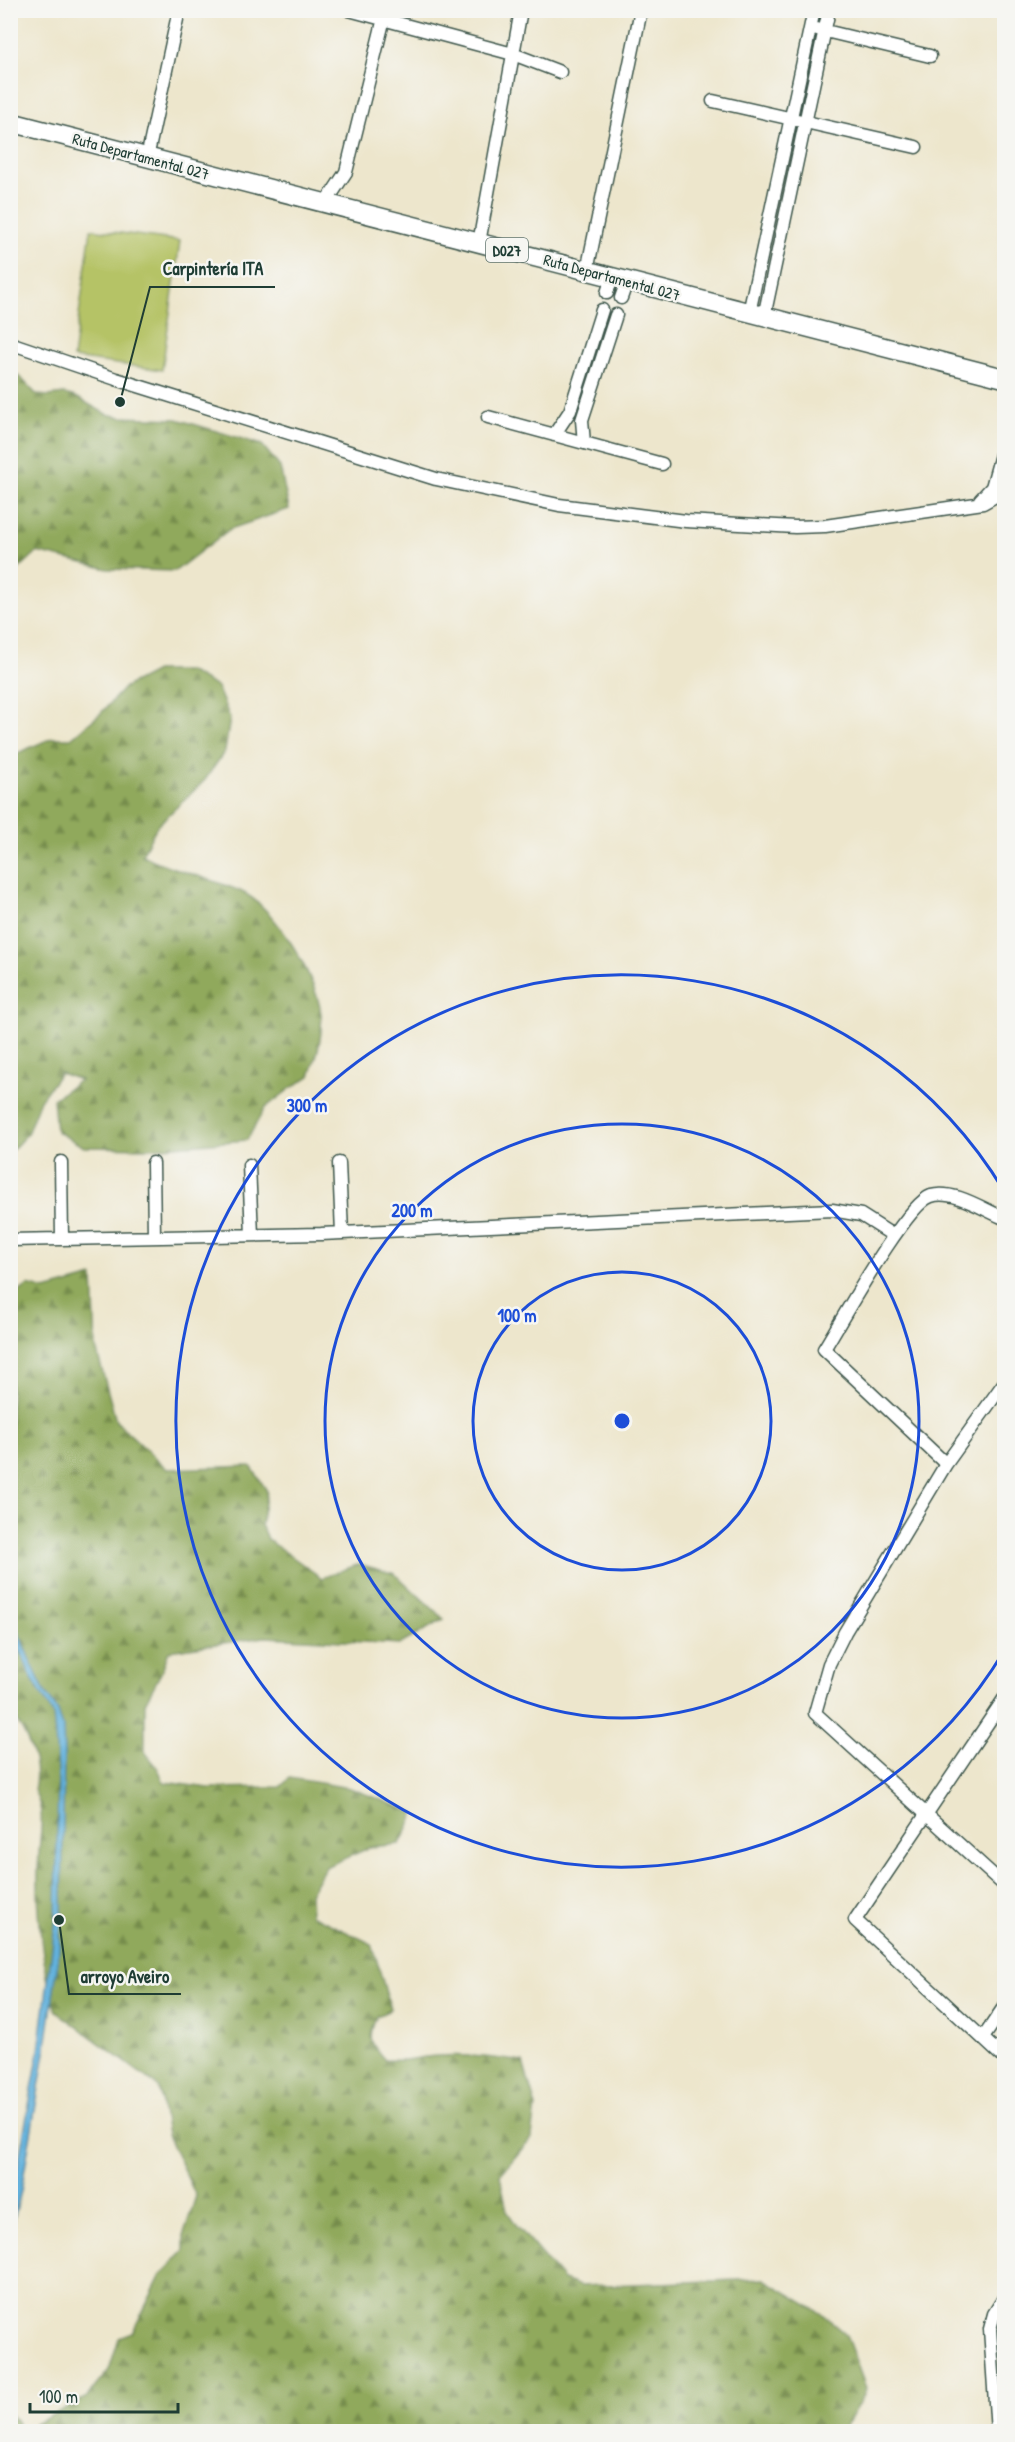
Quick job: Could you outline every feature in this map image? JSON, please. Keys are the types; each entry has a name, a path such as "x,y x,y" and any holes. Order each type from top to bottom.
{"main road":[{"name":"Ruta Departamental 027","path":"10,122 587,271 617,288 756,315 1005,378"}],"street":[{"path":"147,158 179,10"},
{"path":"349,10 385,15 513,54 560,72"},
{"path":"479,243 522,10"},
{"path":"587,271 641,10"},
{"path":"756,315 791,119 814,10"},
{"path":"756,315 805,122 829,10"},
{"path":"325,204 346,172 385,15"},
{"path":"811,28 930,56"},
{"path":"713,102 916,147"},
{"path":"554,435 570,411 602,310"},
{"path":"584,443 582,420 616,315"},
{"path":"10,344 116,380 436,479 559,505 686,521 795,527 825,526 977,504 997,495 1005,478"},
{"path":"488,417 662,464"},
{"path":"977,504 992,487 1005,444"},
{"path":"60,1162 62,1239"},
{"path":"153,1163 154,1237"},
{"path":"339,1163 342,1233"},
{"path":"249,1165 252,1235"},
{"path":"946,1464 824,1349 894,1236 915,1208 930,1196 945,1195 957,1198 1005,1218"},
{"path":"10,1240 342,1233 832,1210 861,1215 894,1236"},
{"path":"1005,1383 946,1464 845,1632 829,1664 815,1713 1005,1885"},
{"path":"1005,1699 855,1920 1005,2058"},
{"path":"982,2038 1005,2007"},
{"path":"997,2432 990,2329 994,2314 1005,2298"}],"green space":[{"path":"91,229 180,241 162,370 73,358"},
{"path":"11,372 20,377 37,395 64,394 76,397 106,414 121,417 177,419 262,445 280,467 289,509 230,529 175,571 108,569 37,552 11,576"},
{"path":"156,671 188,671 217,687 230,718 225,751 205,780 157,826 142,855 240,891 253,899 280,927 303,963 318,999 321,1030 315,1061 310,1076 265,1108 247,1140 151,1148 84,1147 56,1131 53,1099 80,1080 60,1073 40,1100 27,1134 11,1151 11,756 52,738 71,738 100,714 125,687"},
{"path":"93,1277 96,1348 116,1421 167,1469 251,1466 267,1491 261,1525 267,1539 322,1578 359,1564 395,1574 444,1619 401,1644 265,1637 169,1651 161,1673 145,1703 145,1752 157,1767 164,1782 209,1788 280,1787 290,1778 350,1788 415,1813 400,1844 371,1847 325,1867 310,1894 311,1915 372,1944 391,2010 377,2016 371,2035 373,2045 385,2060 459,2055 523,2062 536,2107 532,2137 500,2175 507,2211 563,2280 580,2286 764,2279 821,2313 846,2335 866,2388 844,2432 11,2432 10,2414 22,2431 87,2397 109,2370 119,2338 132,2333 161,2275 184,2251 184,2233 196,2196 167,2135 159,2087 56,2011 45,1968 41,1935 38,1862 41,1822 40,1807 34,1790 36,1779 34,1758 27,1738 11,1711 11,1298 28,1285 45,1290"}],"water":[{"path":"10,1273 15,1306 11,1326"},
{"path":"11,1614 46,1694 58,1711 63,1727 64,1753 62,1913 58,1962 21,2191 11,2230 11,2202 39,2051 56,1917 58,1769 53,1714 31,1677 11,1627"}],"place":[{"name":"Carpintería ITA","path":"120,402"},
{"name":"arroyo Aveiro","path":"59,1920"}]}
